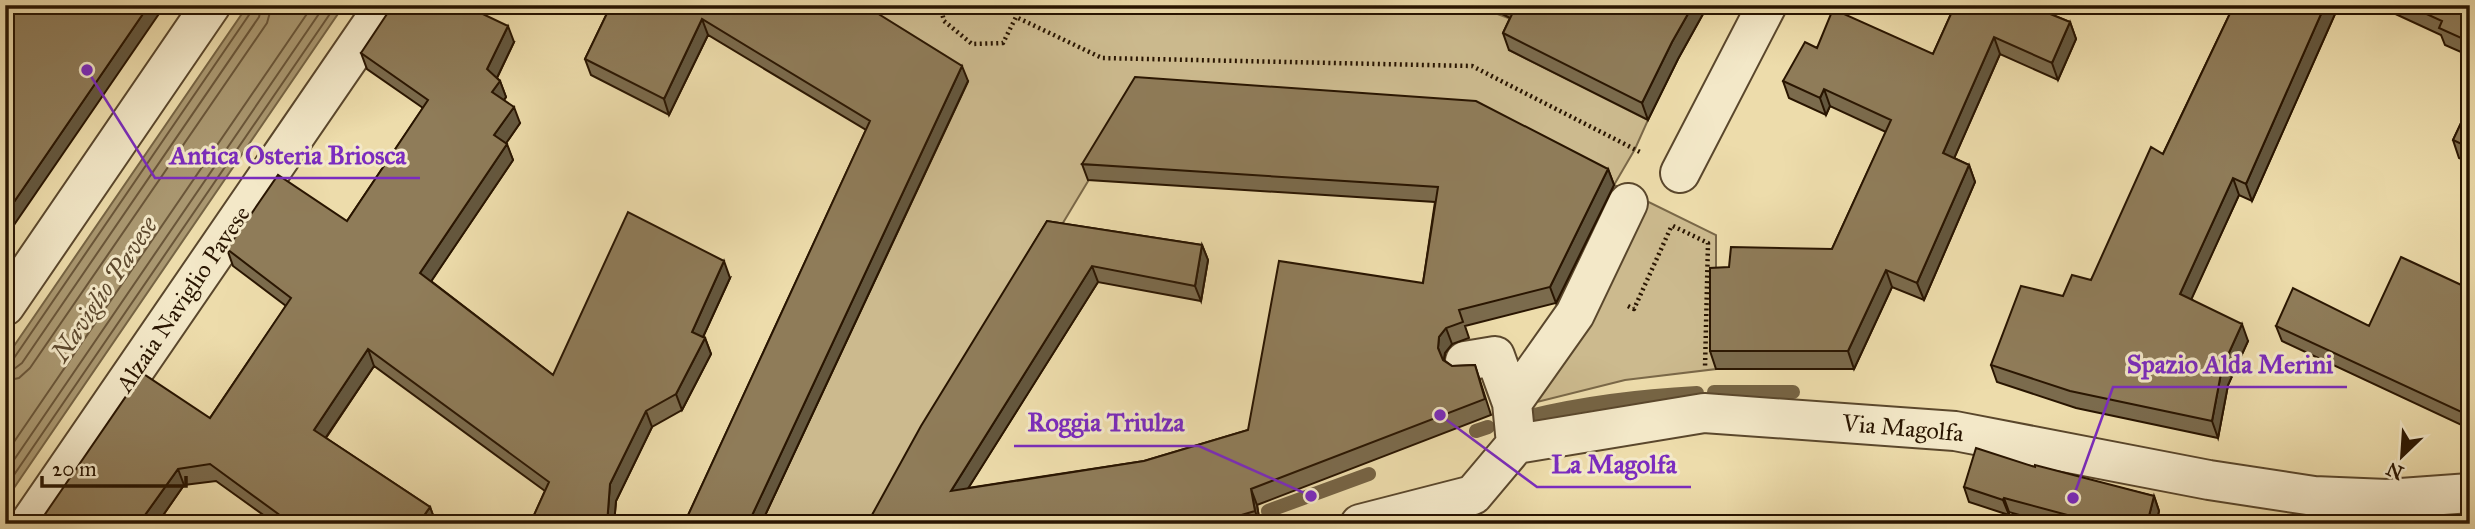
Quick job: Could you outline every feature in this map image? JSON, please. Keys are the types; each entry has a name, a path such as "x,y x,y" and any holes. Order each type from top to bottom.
{"street":[{"path":"5,306 211,5"},
{"name":"Alzaia Naviglio Pavese","path":"29,524 384,5"},
{"path":"1680,173 1768,5"},
{"path":"1512,403 1575,314 1628,203"},
{"path":"1360,524 1476,510 1516,444 1512,403 1496,356 1465,361"},
{"name":"Via Magolfa","path":"1516,444 1704,413 1955,431 2209,480 2314,496 2387,499 2470,494"}],"path":[{"path":"940,5 944,21 972,44 1003,43 1017,17 1102,58 1472,66 1680,173"},
{"path":"1673,226 1708,243 1704,413"}],"shaded area":[{"path":"869,5 1473,5 1522,23 1509,50 1648,120 1614,185 1716,235 1716,369 1625,380 1525,405 1558,302 1613,185 1141,93 882,524 761,524 968,82 864,17"}],"water":[{"name":"Naviglio Pavese","path":"248,5 344,5 5,501 5,359"}],"building":[{"path":"5,5 149,5 5,215"},
{"path":"393,5 464,5 508,26 487,69 500,81 492,92 514,107 494,135 507,144 420,273 553,375 628,212 724,261 692,332 705,338 676,394 646,411 610,484 607,524 530,524 549,482 368,349 314,430 430,507 423,517 434,524 292,524 210,464 178,469 145,515 157,524 36,524 142,373 210,418 291,298 227,249 278,175 347,221 428,100 361,53"},
{"path":"611,5 864,5 962,66 748,524 684,524 870,121 702,19 664,99 585,59"},
{"path":"1514,5 1693,5 1642,103 1503,33 1516,6"},
{"path":"1955,5 2028,5 2070,22 2052,63 1994,37 1943,153 1969,165 1917,283 1886,270 1848,351 1710,351 1710,268 1729,267 1731,247 1832,249 1891,120 1824,89 1820,98 1783,81 1805,42 1817,48 1833,9 1933,54"},
{"path":"2234,5 2325,5 2246,184 2233,178 2180,294 2242,324 2222,368 2212,421 2070,391 1991,365 2021,286 2063,296 2072,275 2091,280 2151,147 2163,154"},
{"path":"2407,5 2470,5 2470,42 2439,28 2442,21"},
{"path":"1135,77 1476,101 1608,169 1550,287 1459,310 1463,322 1446,328 1439,337 1438,348 1443,360 1452,366 1475,365 1485,399 1251,489 1255,511 1211,524 1138,524 1136,517 1115,524 867,524 921,426 1047,221 1202,245 1195,286 1092,266 951,491 1144,461 1248,430 1279,261 1423,283 1438,187 1082,164"},
{"path":"2470,104 2470,148 2453,140"},
{"path":"2401,257 2470,289 2470,416 2276,326 2293,288 2369,326"},
{"path":"1976,448 2035,467 2154,496 2147,524 2101,524 2004,498 2003,500 1964,487"}],"waterway":[{"path":"1714,392 1793,392"},
{"path":"1530,416 1613,400 1697,393"},
{"path":"1476,431 1488,427"},
{"path":"1268,511 1369,474"}],"place":[{"name":"Antica Osteria Briosca","path":"87,70"},
{"name":"La Magolfa","path":"1440,415"},
{"name":"Roggia Triulza","path":"1311,496"},
{"name":"Spazio Alda Merini","path":"2073,498"}]}
